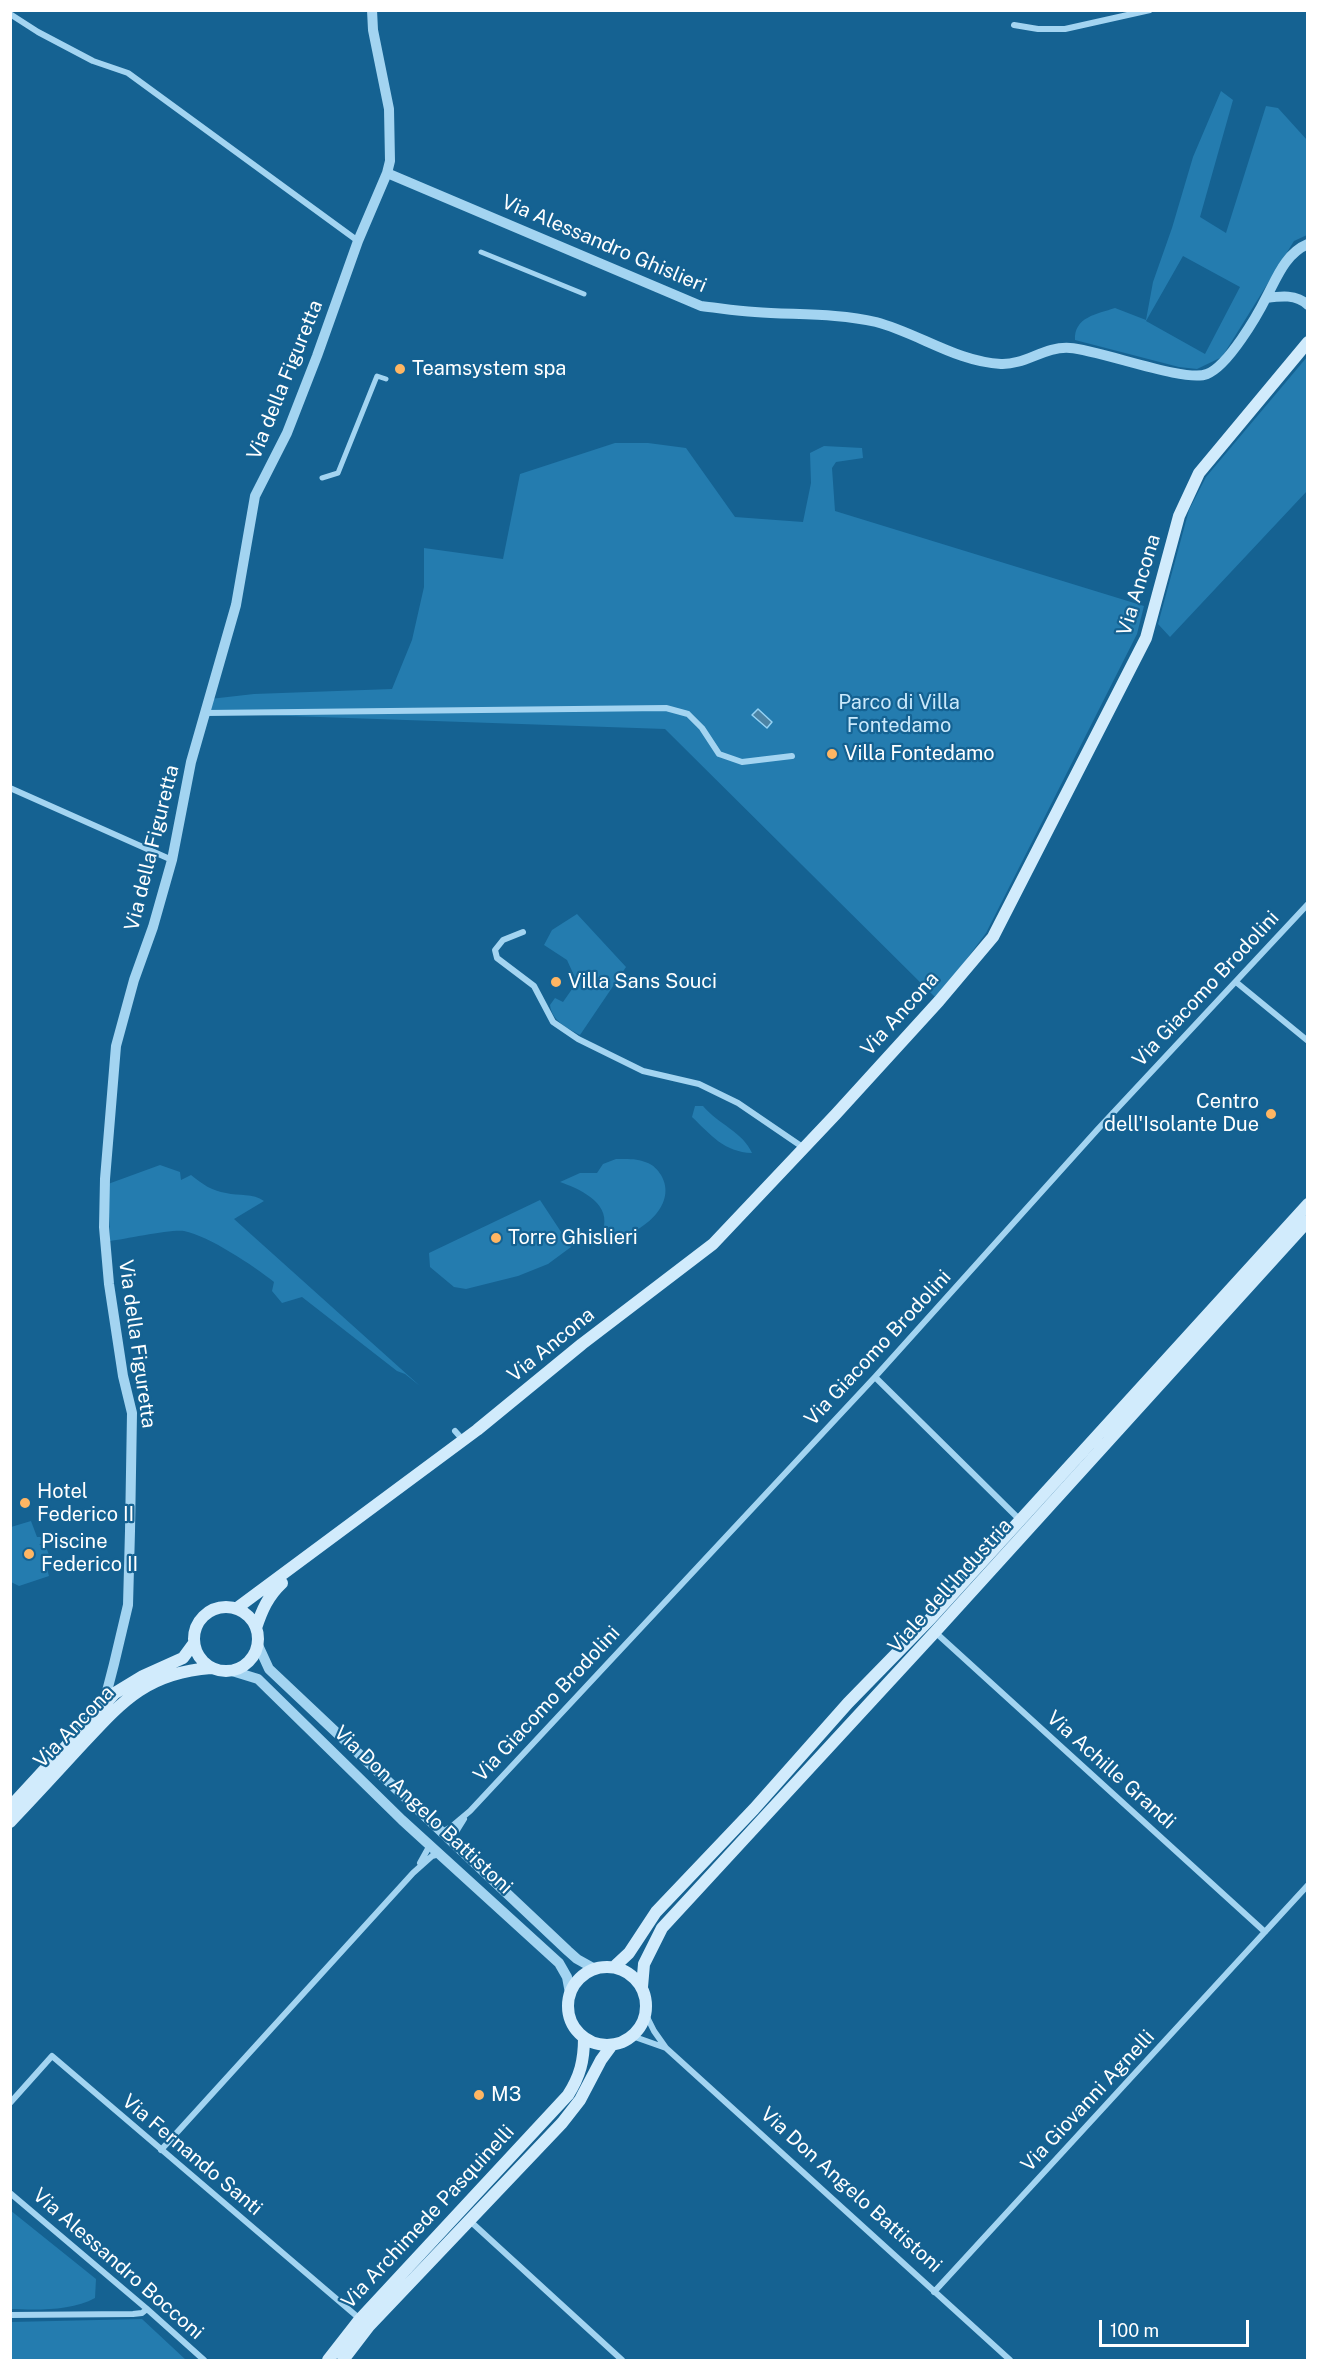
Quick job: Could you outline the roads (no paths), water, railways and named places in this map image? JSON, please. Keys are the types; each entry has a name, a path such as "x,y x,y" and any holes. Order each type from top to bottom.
{"main road":[{"name":"Via Ancona","path":"10,1807 115,1694 143,1676 183,1658 194,1643 195,1628 204,1615 216,1608 237,1608 315,1550 459,1436 714,1244 805,1149 939,1001 993,937 1146,638 1179,516 1199,473 1307,342"},
{"name":"Viale dell'Industria","path":"614,1967 629,1953 656,1912 754,1809 848,1703 931,1618 1308,1204"},
{"name":"Viale dell'Industria","path":"642,1987 644,1964 662,1928 935,1632 1308,1221"},
{"name":"Via Ancona","path":"258,1645 256,1628 262,1610 272,1593 315,1550"},
{"path":"237,1608 249,1616 256,1628"},
{"path":"194,1643 199,1658 211,1668"},
{"path":"232,1671 249,1662 258,1645"},
{"name":"Via Ancona","path":"10,1822 121,1703 147,1685 184,1670 211,1668 232,1671"},
{"path":"570,1993 584,1974 595,1969 614,1967 625,1971 642,1987"},
{"name":"Via Don Angelo Battistoni","path":"642,1987 647,2005 646,2015"},
{"name":"Via Don Angelo Battistoni","path":"570,1993 568,2006 570,2018 575,2029 584,2038"},
{"path":"584,2038 602,2045 612,2045 632,2036 641,2027 646,2015"},
{"name":"Via Archimede Pasquinelli","path":"328,2361 360,2319 568,2095 580,2076 584,2056 584,2038"},
{"name":"Via Archimede Pasquinelli","path":"343,2361 369,2326 562,2123 580,2100 601,2060 612,2045"}],"street":[{"name":"Via della Figuretta","path":"94,1717 106,1695 128,1605 132,1413 121,1364 109,1284 104,1227 105,1179 116,1046 172,860 191,762 236,605 255,496 287,433 390,161 389,109 373,30 372,10"},
{"path":"1014,25 1065,29 1150,10"},
{"path":"10,14 38,32 93,61 128,74 358,241"},
{"name":"Via Alessandro Ghislieri","path":"387,173 701,306 752,312 831,315 877,322 959,354 1000,364 1011,363 1048,350 1070,348 1186,375 1208,374 1226,361 1266,298 1286,260 1299,247 1308,244"},
{"path":"481,252 584,294"},
{"path":"1266,298 1293,297 1308,305"},
{"path":"322,478 338,473 377,376 386,379"},
{"path":"204,713 666,708 688,714 702,728 719,754 742,762 792,756"},
{"path":"10,788 172,860"},
{"name":"Via Giacomo Brodolini","path":"442,1832 470,1811 875,1377 1098,1129 1308,904"},
{"path":"523,932 503,940 495,950 497,958 534,986 553,1022 578,1039 643,1071 699,1084 738,1103 805,1149"},
{"path":"1236,982 1308,1041"},
{"name":"Viale dell'Industria","path":"875,1377 1019,1519"},
{"name":"Via Achille Grandi","path":"935,1632 1265,1932"},
{"name":"Via Don Angelo Battistoni","path":"258,1645 269,1669 577,1959 595,1969"},
{"name":"Via Don Angelo Battistoni","path":"232,1671 258,1679 439,1854 559,1963 567,1977 570,1993"},
{"name":"Via Giacomo Brodolini","path":"451,1840 470,1811"},
{"path":"413,1874 430,1845"},
{"path":"161,2150 413,1874 432,1856 439,1854"},
{"name":"Via Giovanni Agnelli","path":"934,2292 1308,1885"},
{"name":"Via Don Angelo Battistoni","path":"646,2015 666,2048 1010,2361"},
{"name":"Via Don Angelo Battistoni","path":"632,2036 666,2048"},
{"name":"Via Fernando Santi","path":"10,2103 52,2056 360,2319"},
{"name":"Via Alessandro Bocconi","path":"10,2193 147,2308 204,2361"},
{"path":"469,2220 622,2361"},
{"path":"10,2315 133,2314 142,2313 147,2308"}],"place":[{"name":"Teamsystem spa","path":"400,369"},
{"name":"Villa Fontedamo","path":"832,754"},
{"name":"Villa Sans Souci","path":"556,982"},
{"name":"Centro dell'Isolante Due","path":"1271,1114"},
{"name":"Torre Ghislieri","path":"496,1238"},
{"name":"Hotel Federico II","path":"25,1503"},
{"name":"Piscine Federico II","path":"29,1554"},
{"name":"M3","path":"479,2095"}],"park label":[{"name":"Parco di Villa Fontedamo","path":"899,714"}]}
